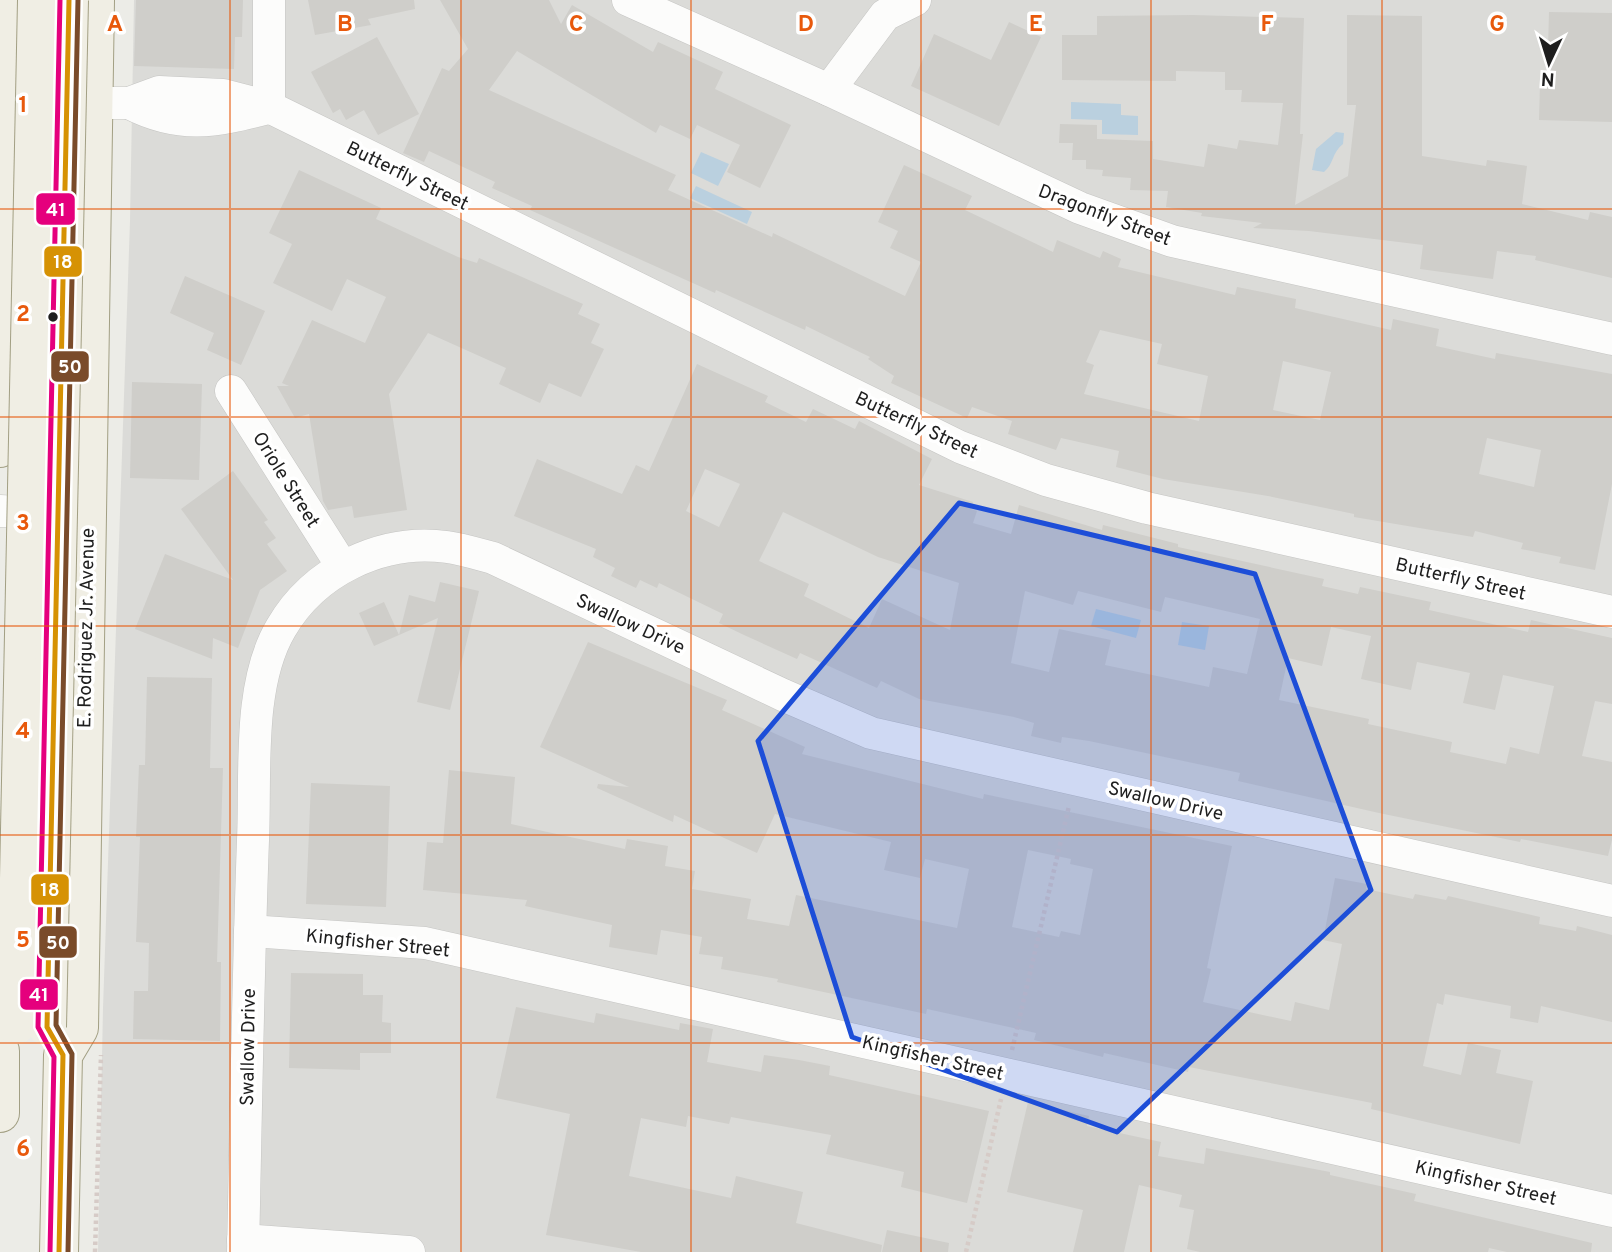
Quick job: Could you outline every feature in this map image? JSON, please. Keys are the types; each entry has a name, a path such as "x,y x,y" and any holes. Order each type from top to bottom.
{"main road":[{"path":"0,448 5,328 3,247 14,0"},
{"path":"21,1044 37,0"},
{"path":"21,1044 69,0"},
{"name":"E. Rodriguez Jr. Avenue","path":"21,1044 79,1028 87,500 111,103 95,0"},
{"path":"8,95 111,103"},
{"name":"E. Rodriguez Jr. Avenue","path":"0,1113 21,1044"},
{"name":"E. Rodriguez Jr. Avenue","path":"21,1044 59,1252"}],"street":[{"path":"111,103 157,118 219,121 269,107 269,0"},
{"name":"Dragonfly Street","path":"628,0 829,90 1080,208 1172,241 1612,340"},
{"path":"829,90 885,15 915,0"},
{"name":"Butterfly Street","path":"269,107 960,447 1046,480 1147,508 1612,612"},
{"path":"0,511 87,500 72,434 74,367 65,345 47,332 5,328"},
{"name":"Oriole Street","path":"232,391 342,566"},
{"name":"Swallow Drive","path":"243,1246 258,703 266,660 281,626 306,596 342,566 372,554 410,546 447,547 493,558 783,695 871,733 1612,901"},
{"name":"Kingfisher Street","path":"250,931 425,943 1612,1211"},
{"path":"243,1246 409,1252"}],"path":[{"path":"966,1252 1075,779"}],"highlighted area":[{"path":"959,503 1255,574 1371,890 1117,1132 852,1037 758,741"}],"shaded area":[{"path":"134,0 1612,0 1612,1252 98,1252 103,1008 130,221"}],"water":[{"path":"1071,102 1121,104 1121,115 1138,116 1138,135 1102,134 1102,120 1071,119"},
{"path":"1336,132 1344,133 1343,144 1330,165 1324,172 1312,170 1316,149"},
{"path":"701,152 729,164 718,186 691,173"},
{"path":"696,186 752,212 747,224 690,198"},
{"path":"1096,609 1141,620 1136,638 1091,626"},
{"path":"1182,622 1209,626 1205,650 1178,645"}],"building":[{"path":"136,0 243,0 242,37 235,37 234,69 134,66"},
{"path":"308,0 414,0 415,9 368,19 371,25 315,35"},
{"path":"440,0 549,0 561,24 572,5 653,52 658,42 723,72 715,89 791,125 760,188 727,172 740,145 697,125 690,139 660,125 656,133 517,51 489,90 676,175 668,190 772,237 773,233 905,296 921,262 890,248 898,231 878,222 904,165 972,196 965,210 1053,252 1057,240 1100,258 1103,251 1121,259 1118,267 1235,295 1237,287 1296,299 1295,308 1391,330 1393,319 1439,329 1436,346 1495,359 1496,353 1612,374 1612,484 1595,570 1559,563 1561,557 1521,549 1523,543 1475,531 1473,537 1354,517 1354,514 1268,496 1163,479 1116,467 1119,451 1061,438 1056,450 1008,434 1012,421 972,407 967,418 891,383 894,376 868,359 870,357 806,326 805,330 716,290 715,293 530,210 532,206 492,188 495,182 429,151 424,162 403,153 442,68 449,71 468,49","holes":["1100,330 1162,344 1157,364 1208,376 1199,421 1084,394 1094,365 1086,362","1283,361 1331,372 1320,420 1273,410","1487,438 1541,450 1534,487 1479,474"]},
{"path":"1549,12 1612,13 1612,122 1539,120 1540,85 1547,85"},
{"path":"1347,15 1422,16 1422,156 1486,166 1487,160 1527,166 1522,204 1588,220 1590,212 1612,217 1612,278 1535,260 1536,256 1497,251 1493,279 1420,269 1423,245 1309,231 1253,228 1262,223 1201,216 1202,213 1166,207 1168,191 1130,190 1131,178 1102,176 1103,170 1086,169 1086,160 1072,160 1073,143 1059,143 1060,124 1097,125 1097,139 1153,141 1153,159 1204,167 1208,144 1237,149 1239,140 1278,145 1283,103 1241,102 1242,90 1225,90 1225,72 1176,71 1176,81 1062,80 1062,35 1097,35 1097,16 1304,18 1300,134 1303,134 1295,205 1348,176 1356,105 1347,105"},
{"path":"1009,22 1041,37 999,126 911,86 934,34 991,60"},
{"path":"377,37 419,114 378,135 364,110 346,120 340,109 333,113 311,72"},
{"path":"299,170 381,208 376,219 458,257 477,263 479,258 583,304 578,314 600,324 591,343 604,349 581,397 549,383 540,403 499,384 506,368 428,333 389,394 407,510 354,518 352,506 328,510 323,501 309,414 295,418 277,386 289,386 282,383 312,320 365,343 386,297 347,279 332,311 273,283 292,244 269,233"},
{"path":"185,276 265,311 241,365 207,350 214,333 170,313"},
{"path":"697,364 768,396 765,402 806,422 813,409 855,429 859,421 932,459 919,485 973,502 971,509 977,511 973,523 1011,534 1019,505 1102,530 1103,525 1178,544 1178,547 1324,579 1322,586 1358,594 1360,587 1431,602 1429,610 1528,632 1531,620 1612,638 1612,704 1595,701 1582,756 1612,762 1612,840 1608,856 1521,839 1520,842 1379,813 1238,781 1240,773 1089,741 1062,737 1061,743 1031,736 1034,723 919,699 881,681 877,688 800,653 797,659 719,623 723,614 659,583 657,588 640,580 636,588 611,576 615,568 593,557 596,549 514,516 537,459 622,494 636,465 649,471","holes":["705,469 740,484 719,527 686,511","783,512 878,557 959,583 950,630 882,599 869,628 804,596 809,584 759,561","1025,591 1073,605 1078,591 1161,612 1165,597 1260,619 1247,674 1213,667 1209,687 1105,665 1111,640 1059,629 1049,672 1011,663","1331,627 1371,636 1361,679 1411,690 1417,662 1470,673 1463,703 1495,710 1503,675 1554,686 1539,754 1510,747 1506,764 1450,752 1452,742 1368,724 1369,719 1279,700 1288,658 1322,666"]},
{"path":"132,382 202,384 199,480 130,478"},
{"path":"233,471 268,520 264,522 276,538 267,544 287,571 260,590 238,648 213,638 212,659 135,629 165,554 233,580 181,509"},
{"path":"440,582 479,591 450,710 417,702 438,618 399,635 409,595 435,602"},
{"path":"384,602 399,635 374,646 359,613"},
{"path":"588,642 727,700 722,710 805,747 802,754 983,799 984,794 1232,846 1207,968 1211,969 1203,1002 1291,1021 1295,1002 1329,1010 1342,944 1323,940 1335,878 1367,884 1366,889 1413,899 1415,894 1446,900 1448,896 1540,917 1539,924 1576,931 1577,926 1612,935 1612,1022 1541,1006 1538,1023 1510,1018 1511,1006 1445,994 1443,1005 1437,1003 1423,1066 1461,1075 1468,1043 1501,1050 1496,1073 1533,1081 1520,1144 1371,1109 1372,1103 1189,1067 1188,1072 1104,1053 1103,1057 1034,1040 1036,1033 927,1009 926,1014 777,982 778,979 721,969 723,957 699,954 702,937 661,930 657,955 609,947 612,925 525,906 527,900 423,890 427,842 443,843 449,770 515,777 511,824 625,849 627,839 668,846 665,866 695,871 692,889 751,899 747,919 789,926 796,895 957,928 969,869 925,859 920,878 884,870 891,842 775,814 757,853 674,815 673,822 597,788 598,784 629,787 540,747","holes":["1028,850 1071,859 1070,864 1093,869 1080,935 1061,931 1059,937 1012,927"]},
{"path":"147,677 212,678 210,768 223,768 217,962 221,962 220,1041 133,1039 134,991 148,991 149,943 136,942 140,837 136,837 139,765 145,765"},
{"path":"311,783 390,786 386,907 306,904"},
{"path":"291,973 363,974 363,995 383,995 382,1022 391,1023 391,1053 360,1053 360,1070 289,1068"},
{"path":"516,1007 594,1023 596,1013 679,1030 680,1023 713,1029 707,1062 761,1072 764,1055 799,1060 830,1066 829,1075 989,1111 967,1203 901,1187 904,1172 826,1154 831,1135 731,1117 729,1124 688,1116 686,1127 641,1118 629,1176 731,1198 736,1176 803,1192 796,1223 882,1245 881,1252 641,1252 546,1235 570,1114 496,1098"},
{"path":"1028,1102 1089,1116 1087,1126 1161,1142 1158,1156 1204,1164 1206,1148 1330,1172 1330,1175 1416,1194 1414,1201 1592,1243 1591,1252 1507,1252 1489,1248 1488,1252 1200,1252 1187,1249 1194,1210 1179,1207 1182,1195 1139,1185 1124,1252 1073,1252 1083,1210 1007,1192"},
{"path":"887,1230 949,1243 948,1252 882,1252"}],"transit line":[{"name":"41","path":"50,1252 54,1057 38,1027 60,0"},
{"name":"18","path":"59,1252 63,1055 47,1027 69,0"},
{"name":"50","path":"68,1252 72,1054 56,1025 78,0"}]}
